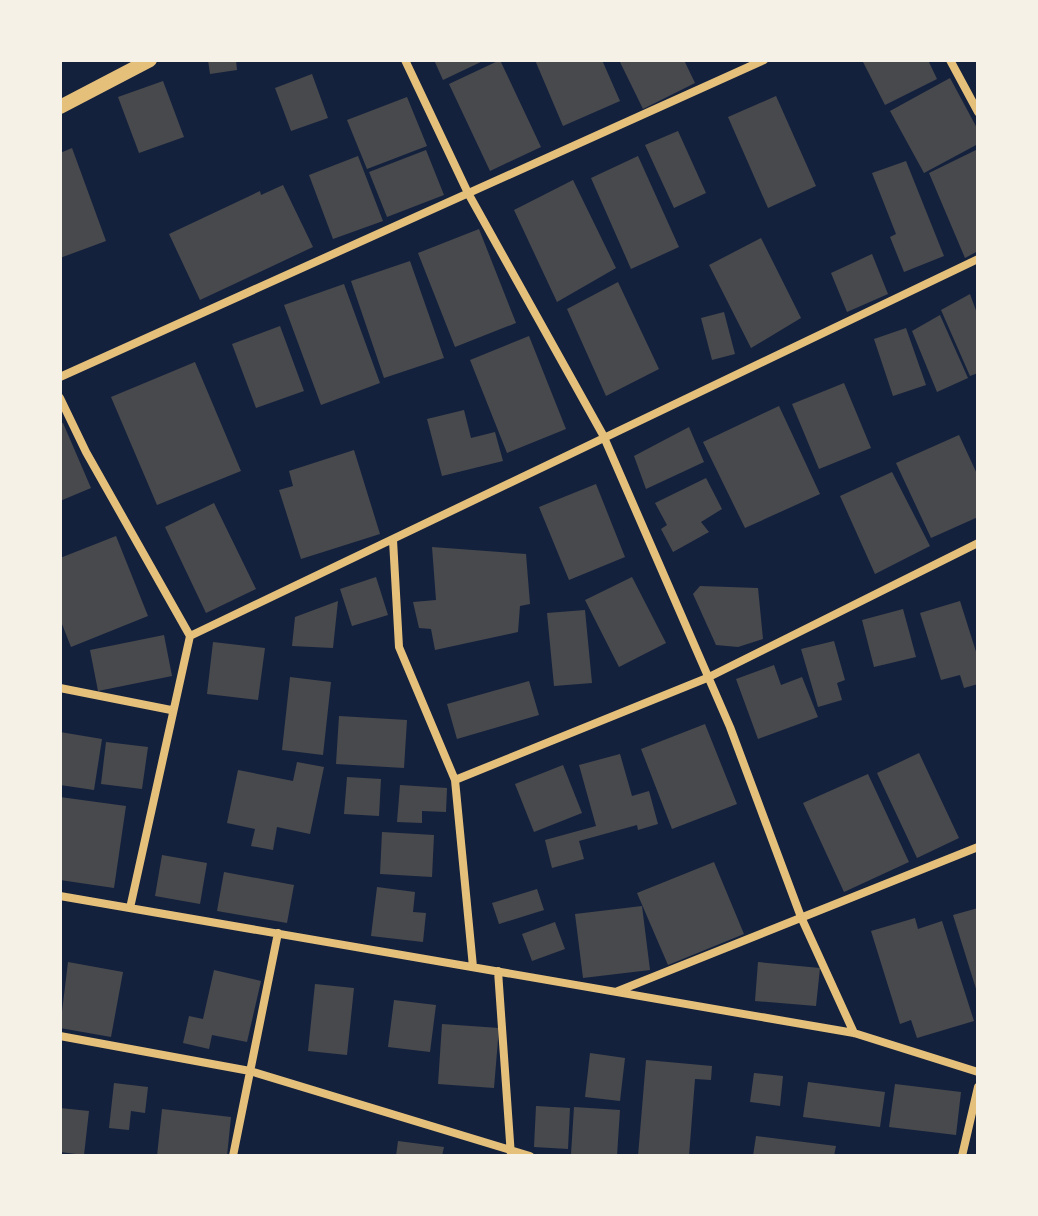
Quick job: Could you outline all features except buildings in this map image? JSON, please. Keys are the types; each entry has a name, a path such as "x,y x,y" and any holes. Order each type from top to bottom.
{"street":[{"path":"60,107 150,60"},
{"path":"405,60 468,193 603,435 730,727 801,917 854,1033"},
{"path":"60,377 764,60"},
{"path":"950,60 978,112"},
{"path":"190,636 393,540 603,435 978,259"},
{"path":"60,398 86,452 190,636 171,710 130,908"},
{"path":"393,540 399,647 455,780 473,967"},
{"path":"455,780 707,678 978,543"},
{"path":"60,688 171,710"},
{"path":"615,992 978,847"},
{"path":"60,896 854,1033 978,1072"},
{"path":"233,1156 278,933"},
{"path":"498,971 512,1152"},
{"path":"60,1036 250,1071 530,1156"},
{"path":"962,1156 978,1087"}]}
